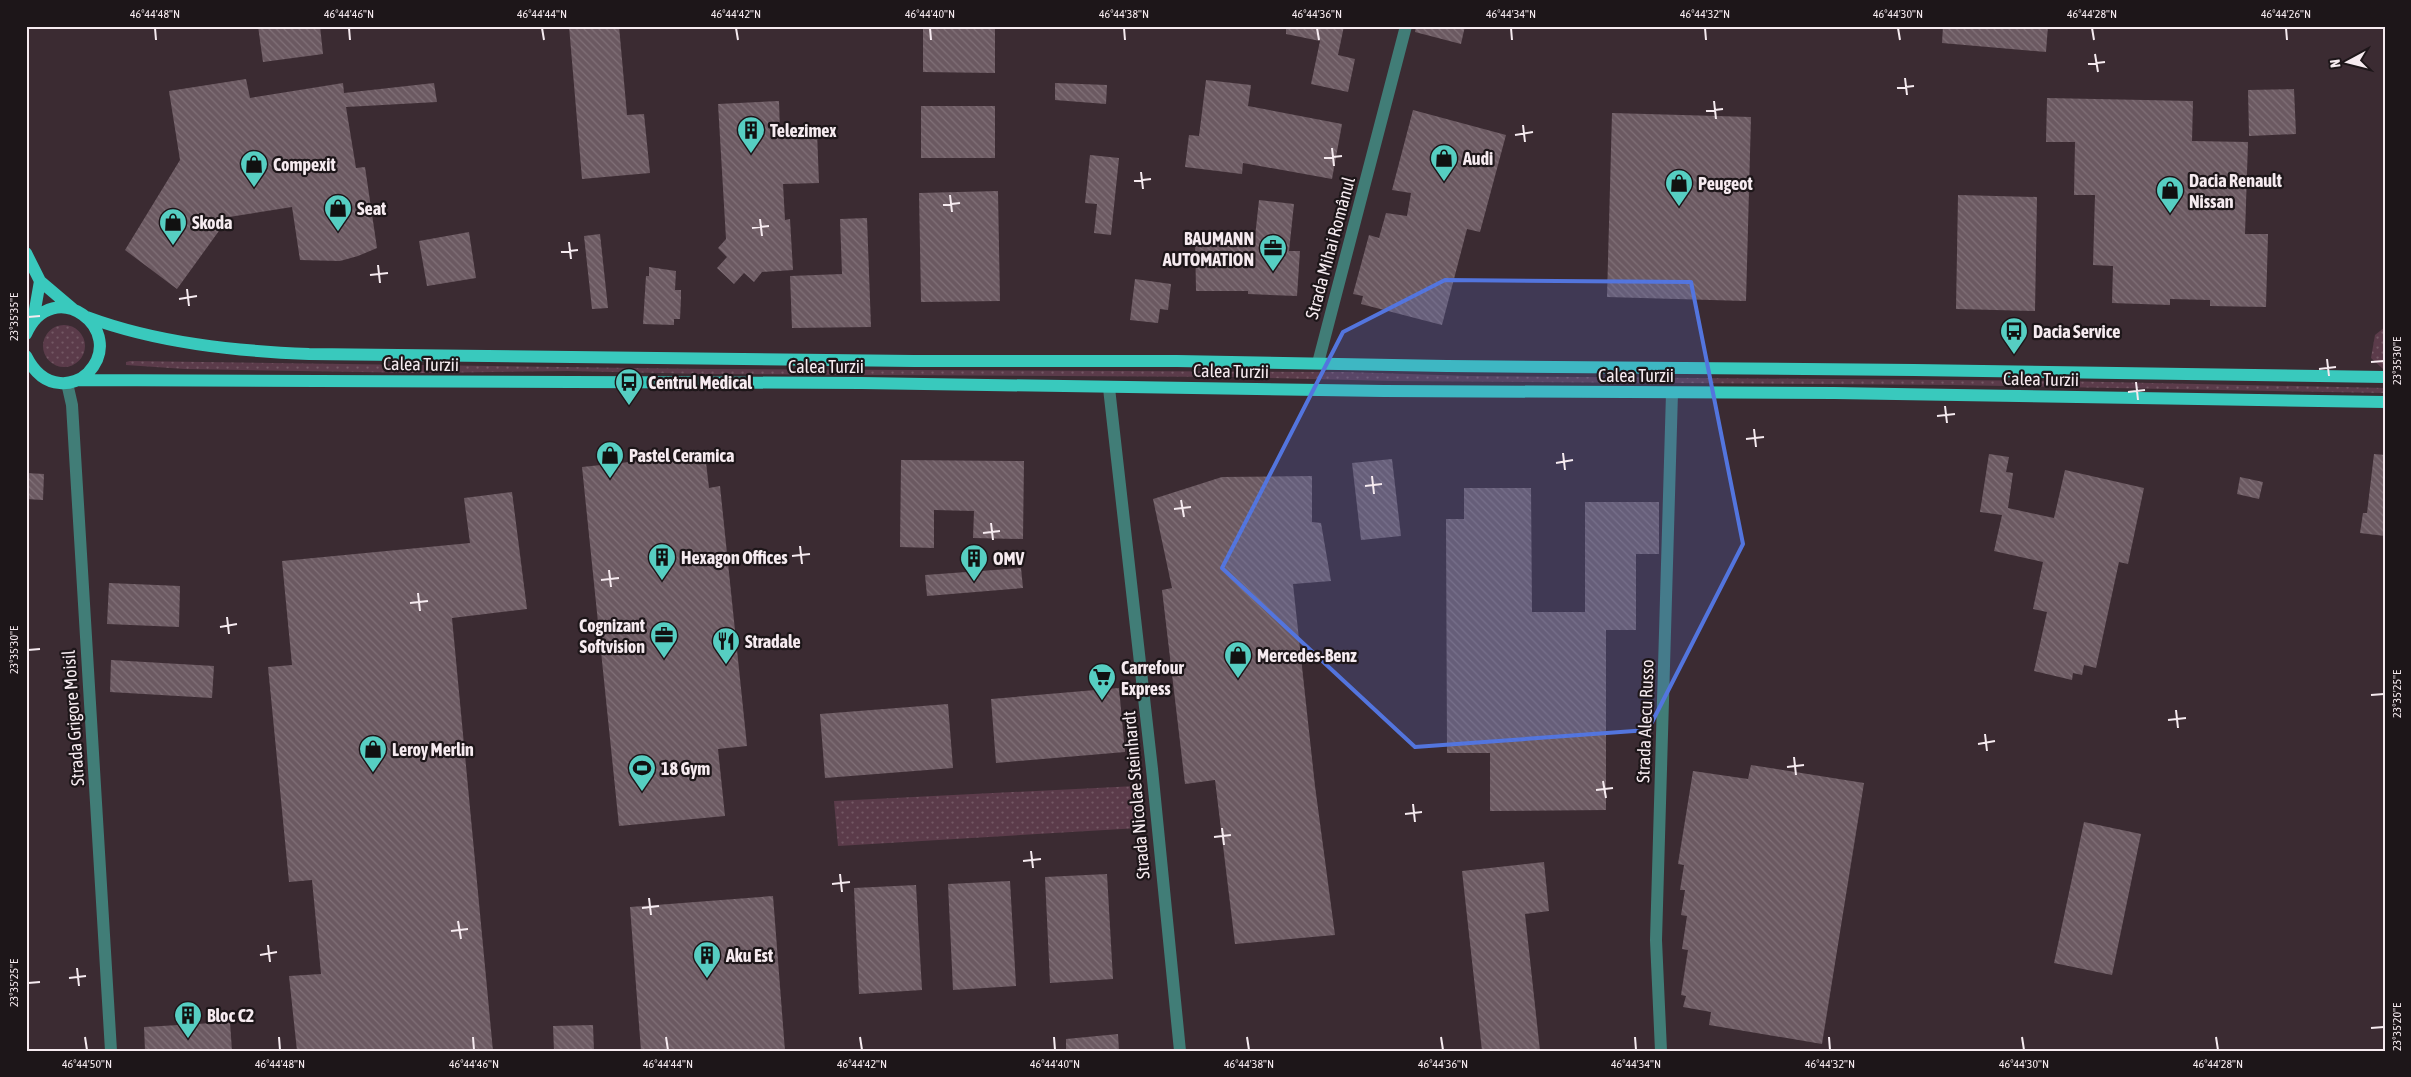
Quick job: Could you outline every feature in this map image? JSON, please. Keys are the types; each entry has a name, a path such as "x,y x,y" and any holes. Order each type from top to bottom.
{"main road":[{"path":"26,253 40,281 29,326"},
{"name":"Calea Turzii","path":"40,281 73,309 87,317 125,330 160,338 215,346 309,354 1318,363 2385,377"},
{"path":"29,326 47,310 56,308 73,309"},
{"path":"72,382 92,368 99,351 97,332 87,317"},
{"path":"26,356 38,374 47,380"},
{"path":"26,376 47,380"},
{"name":"Calea Turzii","path":"47,380 72,382 599,381 1110,388 1672,392 2385,402"}],"street":[{"name":"Strada Mihai Românul","path":"1318,363 1406,26"},
{"name":"Strada Grigore Moisil","path":"72,382 110,1051"},
{"name":"Strada Nicolae Steinhardt","path":"1110,388 1152,769 1180,1051"},
{"name":"Strada Alecu Russo","path":"1661,1051 1656,940 1672,392"}],"highlighted area":[{"path":"1445,280 1691,282 1743,544 1648,730 1415,747 1222,568 1343,332"}],"shaded area":[{"path":"64,325 79,331 85,346 79,361 64,367 49,361 43,346 49,331"},
{"path":"2385,327 2385,369 2383,369 2371,358 2375,335"},
{"path":"126,362 705,369 1347,372 1470,376 2060,381 2385,388 2385,393 1949,385 1392,381 1230,377 705,374 568,371 422,373 185,369 126,365"},
{"path":"1136,786 1139,828 838,846 834,801"}],"building":[{"path":"258,26 320,26 323,54 263,62"},
{"path":"569,26 619,26 627,115 644,114 650,173 582,179"},
{"path":"923,26 995,26 995,73 923,72"},
{"path":"1286,26 1344,26 1338,55 1355,59 1348,92 1311,84 1320,41 1286,34"},
{"path":"1416,26 1465,26 1461,44 1415,32"},
{"path":"1943,26 2048,26 2046,52 1942,43"},
{"path":"246,79 250,98 343,83 344,93 434,83 437,102 346,107 356,168 365,167 377,248 340,261 300,260 292,207 229,217 177,289 125,250 180,160 169,91"},
{"path":"1206,80 1251,85 1248,106 1342,124 1332,179 1243,163 1242,174 1185,167 1189,135 1199,136"},
{"path":"1055,83 1107,85 1106,104 1055,100"},
{"path":"2294,89 2296,134 2249,136 2248,90"},
{"name":"Dacia Renault Nissan","path":"2047,98 2193,101 2192,141 2248,142 2245,234 2268,234 2266,307 2210,306 2210,300 2170,299 2170,305 2112,303 2113,266 2093,265 2095,195 2074,195 2075,142 2046,142"},
{"path":"779,101 780,133 817,132 819,183 783,184 785,220 790,219 793,270 762,272 754,282 744,273 734,284 717,268 727,257 718,248 726,239 718,104"},
{"path":"921,106 995,106 995,158 921,158"},
{"name":"Audi","path":"1413,110 1506,135 1480,232 1467,229 1442,325 1361,304 1363,296 1353,294 1369,235 1379,238 1386,213 1407,216 1411,193 1392,190"},
{"name":"Peugeot","path":"1612,113 1751,117 1746,301 1607,297"},
{"path":"1090,155 1119,158 1111,235 1094,233 1097,204 1085,203"},
{"path":"998,191 1000,301 921,302 919,193"},
{"path":"1958,195 2037,197 2035,311 1956,309"},
{"path":"1259,200 1294,204 1289,251 1300,251 1297,296 1248,294 1248,291 1196,291 1195,237 1255,237"},
{"path":"867,218 871,327 792,328 790,276 842,274 840,219"},
{"path":"469,232 476,278 427,286 419,241"},
{"path":"600,234 608,308 592,309 584,236"},
{"path":"649,267 676,271 675,290 681,290 681,298 680,319 674,319 674,325 643,324 646,276 649,276"},
{"path":"1135,279 1171,284 1168,310 1160,309 1158,323 1130,320"},
{"name":"Hexagon Offices","path":"705,454 709,488 720,486 747,746 718,749 725,816 619,826 582,467"},
{"path":"1989,454 2009,457 2006,472 2013,473 2008,508 2054,518 2065,470 2144,488 2128,564 2119,562 2096,668 2084,665 2082,675 2073,673 2072,680 2034,671 2047,612 2033,609 2043,562 1994,551 2002,515 1980,512"},
{"path":"2374,454 2385,455 2385,536 2360,533 2363,513 2367,513"},
{"path":"1392,459 1401,536 1361,540 1352,463"},
{"name":"OMV","path":"901,460 1024,461 1023,539 973,538 974,511 934,510 934,548 900,547"},
{"path":"26,473 44,474 43,500 26,499"},
{"name":"Mercedes-Benz","path":"1312,476 1312,522 1321,523 1331,581 1293,584 1315,786 1335,935 1235,944 1215,780 1185,784 1162,590 1172,588 1153,499 1222,477"},
{"path":"2240,477 2263,482 2259,499 2237,494"},
{"path":"1464,488 1531,488 1532,612 1585,612 1585,502 1659,502 1659,554 1636,554 1636,630 1606,630 1606,810 1490,811 1490,753 1447,753 1446,519 1464,519"},
{"name":"Leroy Merlin","path":"512,492 527,609 452,618 493,1051 297,1051 289,976 321,974 312,880 289,882 268,667 292,665 282,561 470,543 464,498"},
{"name":"OMV","path":"1021,568 1023,588 927,596 925,575"},
{"path":"109,583 180,586 179,627 107,624"},
{"path":"111,660 214,666 212,698 110,692"},
{"path":"1119,688 1125,752 996,763 991,699"},
{"path":"948,704 953,768 825,778 820,714"},
{"path":"1751,765 1864,783 1822,1044 1709,1025 1711,1012 1683,1007 1686,996 1681,995 1688,950 1682,949 1687,916 1681,915 1685,890 1680,890 1684,865 1678,864 1693,771 1748,779"},
{"path":"2084,822 2141,834 2112,975 2054,963"},
{"path":"1544,862 1549,911 1525,914 1540,1051 1482,1051 1462,871"},
{"path":"1107,874 1113,979 1050,983 1045,877"},
{"path":"1010,881 1016,986 953,990 948,884"},
{"path":"916,885 922,990 859,994 854,888"},
{"name":"Aku Est","path":"773,896 785,1051 641,1051 630,907"},
{"name":"Bloc C2","path":"230,1022 232,1051 145,1051 144,1027"},
{"path":"593,1025 594,1051 554,1051 553,1026"},
{"path":"1118,1034 1119,1051 1066,1051 1066,1039"}],"place":[{"name":"Telezimex","path":"751,154"},
{"name":"Audi","path":"1444,182"},
{"name":"Compexit","path":"254,188"},
{"name":"Peugeot","path":"1679,207"},
{"name":"Dacia Renault Nissan","path":"2170,214"},
{"name":"Seat","path":"338,232"},
{"name":"Skoda","path":"173,246"},
{"name":"BAUMANN AUTOMATION","path":"1273,272"},
{"name":"Dacia Service","path":"2014,355"},
{"name":"Centrul Medical","path":"629,406"},
{"name":"Pastel Ceramica","path":"610,479"},
{"name":"Hexagon Offices","path":"662,581"},
{"name":"OMV","path":"974,582"},
{"name":"Cognizant Softvision","path":"664,659"},
{"name":"Stradale","path":"726,665"},
{"name":"Mercedes-Benz","path":"1238,679"},
{"name":"Carrefour Express","path":"1102,701"},
{"name":"Leroy Merlin","path":"373,773"},
{"name":"18 Gym","path":"642,792"},
{"name":"Aku Est","path":"707,979"},
{"name":"Bloc C2","path":"188,1039"}]}
